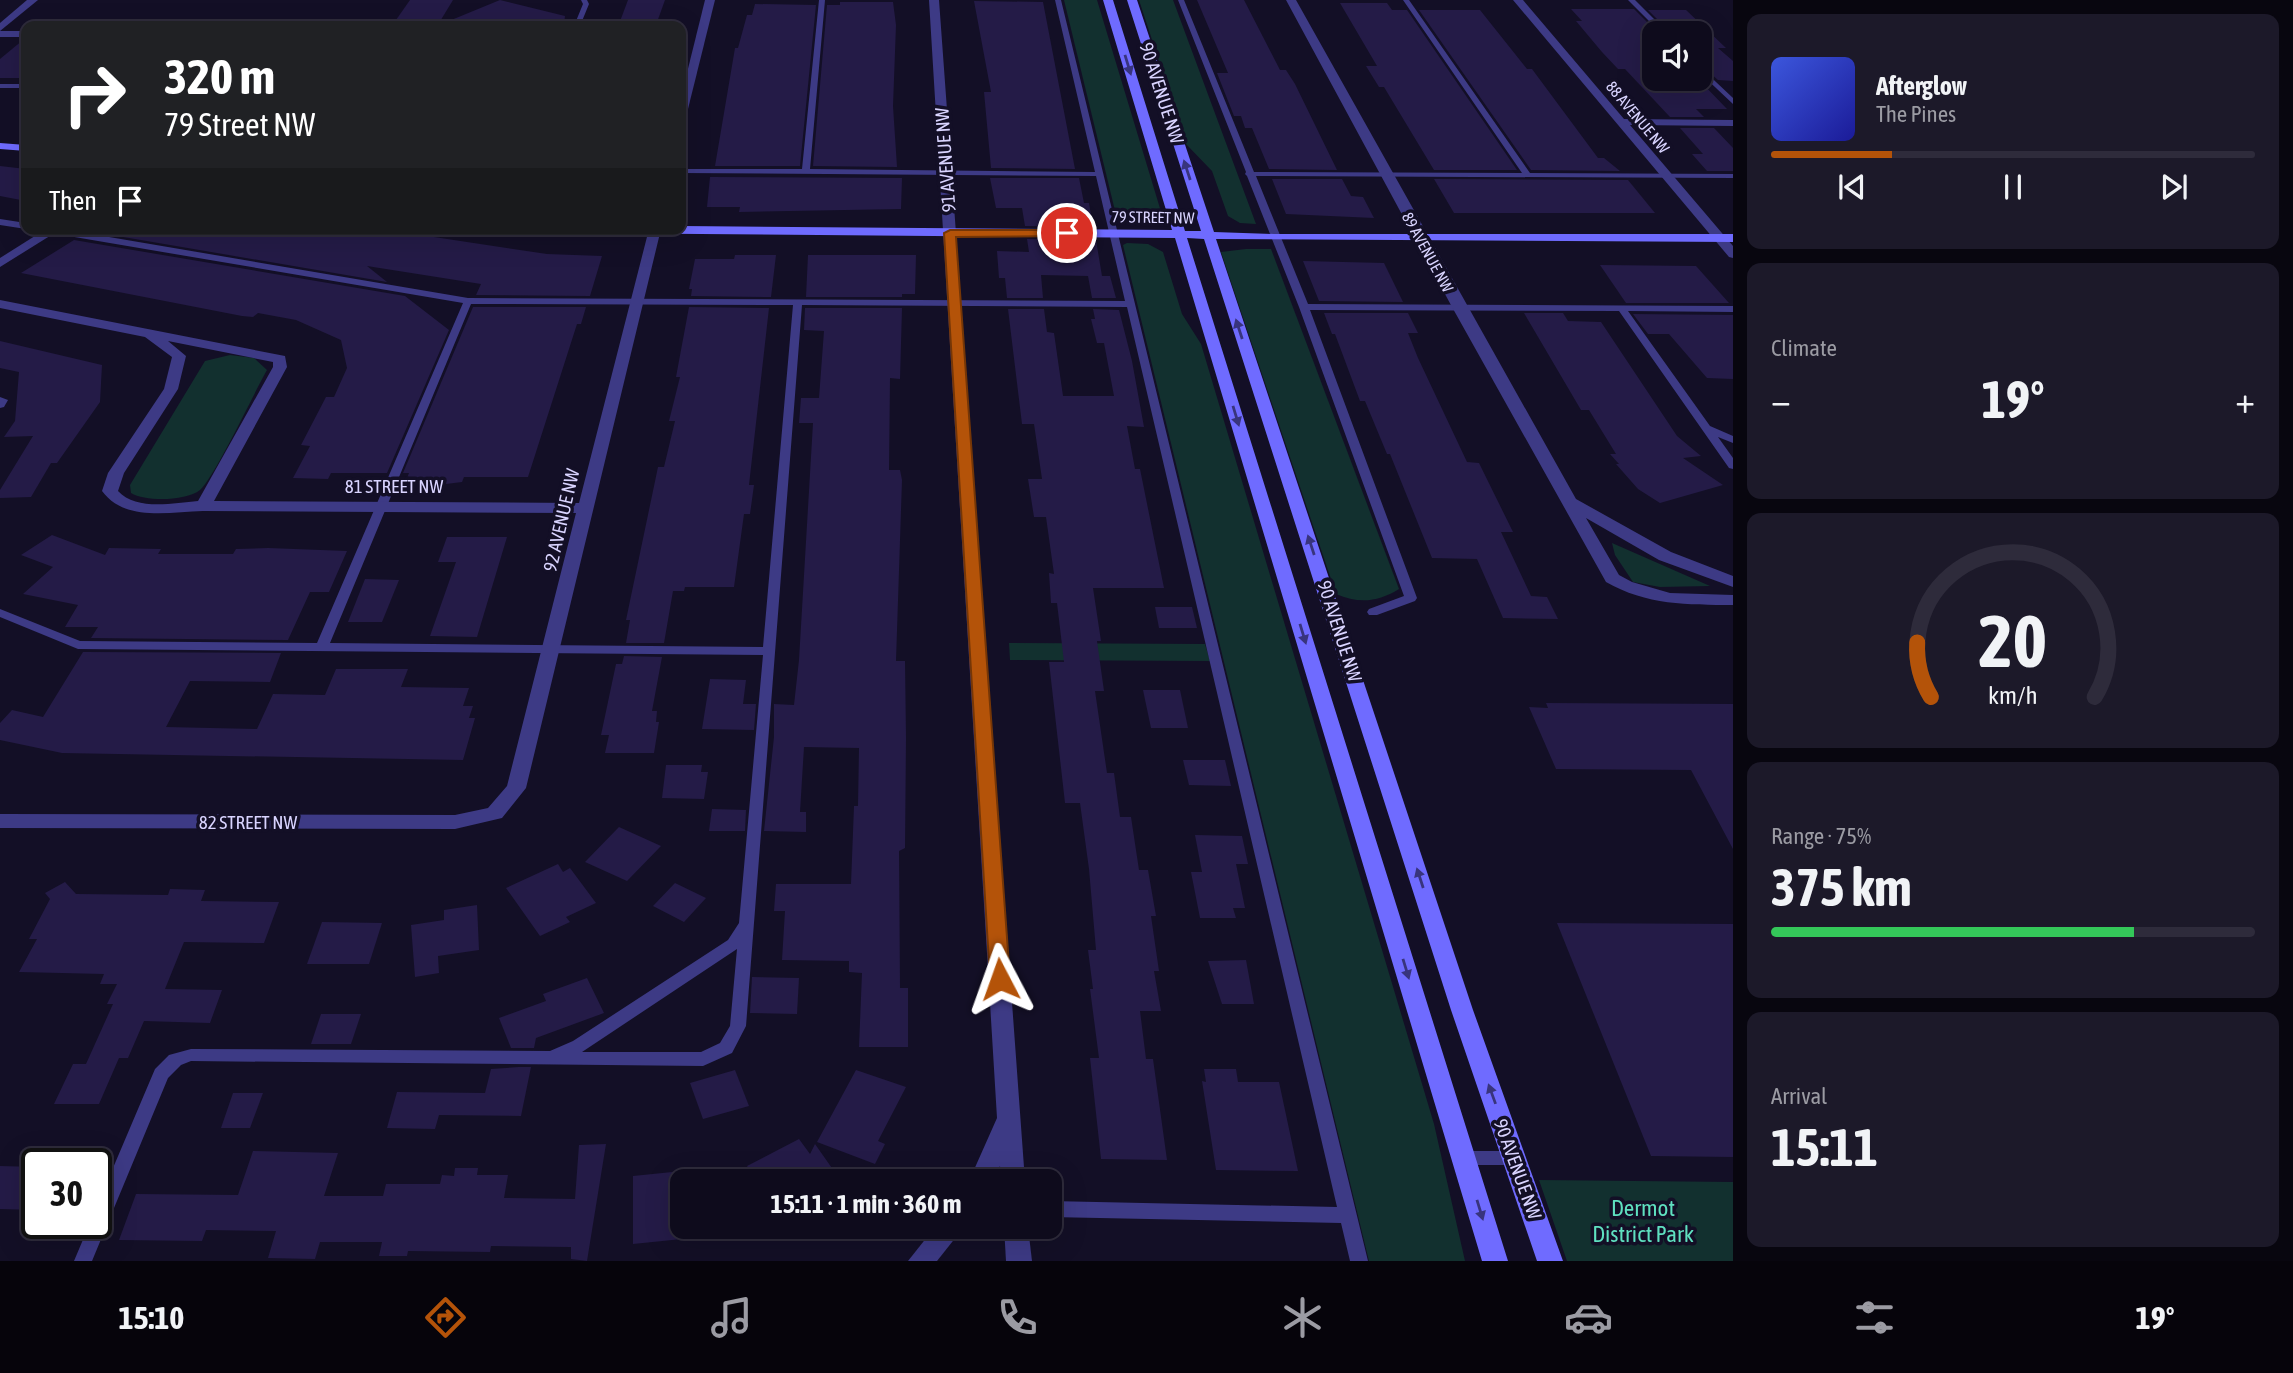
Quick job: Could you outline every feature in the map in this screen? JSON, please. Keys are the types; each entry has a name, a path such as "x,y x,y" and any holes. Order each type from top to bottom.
{"main road":[{"name":"90 AVENUE NW","path":"1108,0 1495,1261"},
{"name":"90 AVENUE NW","path":"1132,0 1462,1010 1550,1261"},
{"path":"0,146 21,148"},
{"name":"79 STREET NW","path":"686,231 1114,233 1274,238 1733,237"}],"street":[{"path":"0,28 33,0"},
{"path":"686,88 710,0"},
{"name":"91 AVENUE NW","path":"934,0 1012,1169"},
{"name":"89 AVENUE NW","path":"1292,0 1459,307 1612,578 1631,591 1658,599 1733,600"},
{"name":"88 AVENUE NW","path":"1518,0 1733,254"},
{"path":"0,34 21,34"},
{"path":"1621,122 1733,123"},
{"path":"0,263 43,235"},
{"name":"92 AVENUE NW","path":"495,813 516,788 654,235"},
{"name":"81 STREET NW","path":"0,304 280,359 280,368 203,506"},
{"name":"81 STREET NW","path":"145,331 180,356 171,388 116,473 110,491 117,500 131,505 585,508"},
{"path":"1568,502 1665,556 1733,582"},
{"name":"82 STREET NW","path":"0,821 455,822 495,813"},
{"name":"91 AVENUE NW","path":"987,1169 1010,1115"},
{"path":"921,1261 940,1239"},
{"path":"1017,1239 1019,1261"}],"lane":[{"path":"579,21 586,4 584,0"},
{"path":"806,173 822,0"},
{"path":"1058,0 1359,1261"},
{"path":"1181,0 1274,238 1304,307 1410,598 1373,612"},
{"path":"1406,0 1528,175"},
{"path":"1631,0 1653,21"},
{"path":"1712,81 1733,102"},
{"path":"0,86 21,86"},
{"path":"686,171 1099,174"},
{"path":"1249,174 1733,176"},
{"path":"0,222 21,225"},
{"path":"80,235 468,301 1130,304"},
{"path":"322,647 468,301"},
{"path":"83,1261 161,1074 175,1060 191,1055 703,1059 726,1048 738,1026 798,303"},
{"path":"1304,307 1733,309"},
{"path":"1622,309 1733,466"},
{"path":"1706,428 1733,440"},
{"path":"0,613 78,645 769,651"},
{"path":"546,1057 579,1046 733,944 747,922"},
{"path":"1464,1158 1514,1158"},
{"path":"1062,1209 1347,1215"}],"green space":[{"path":"1064,0 1097,0 1162,215 1146,221 1117,219"},
{"path":"1139,0 1173,0 1256,224 1240,223 1228,216 1212,171 1186,144"},
{"path":"1148,244 1163,252 1182,314 1201,344 1434,1124 1465,1261 1369,1261 1123,245"},
{"path":"1271,249 1399,589 1384,597 1361,600 1336,594 1221,252"},
{"path":"230,355 254,358 267,370 206,482 194,494 176,498 146,498 131,493 130,485 205,361"},
{"path":"1612,543 1710,586 1660,587 1633,582 1615,555"},
{"path":"1009,643 1205,644 1210,661 1010,660"},
{"name":"Dermot District Park","path":"1539,1180 1733,1182 1733,1261 1567,1261"}],"building":[{"path":"410,0 453,0 440,21 396,20"},
{"path":"500,0 565,16 564,21 449,21"},
{"path":"628,0 665,0 657,21 620,21"},
{"path":"1197,0 1244,0 1280,70 1286,70 1295,84 1337,170 1269,169 1252,128 1245,128 1241,116 1234,116 1217,73 1228,73"},
{"path":"974,1 1043,2 1075,169 991,168 984,92 991,92"},
{"path":"840,2 893,2 896,25 893,106 897,167 813,166 827,5 840,5"},
{"path":"1340,3 1387,3 1392,10 1407,10 1517,170 1434,170 1384,87 1379,87 1366,66 1377,66"},
{"path":"755,4 816,5 800,166 715,166 735,48 738,48 747,15 752,15"},
{"path":"1571,9 1634,9 1646,21 1642,21 1642,87 1625,69 1618,69 1602,52 1576,21 1582,21"},
{"path":"1419,10 1480,10 1527,69 1532,69 1598,158 1604,158 1620,171 1531,170"},
{"path":"1648,10 1686,10 1698,21 1659,21"},
{"path":"1712,35 1726,48 1718,48 1733,61 1733,81 1718,80 1712,75"},
{"path":"21,42 21,78 0,78 0,59"},
{"path":"1646,91 1710,91 1727,109 1696,109 1704,117 1670,117"},
{"path":"1680,128 1714,128 1733,148 1733,171 1707,171 1692,154 1703,154"},
{"path":"0,166 21,168 21,200 0,196"},
{"path":"710,177 902,178 901,209 739,212 740,207 707,207"},
{"path":"990,178 1079,178 1084,203 1089,203 1093,227 1025,226 1022,208 996,208"},
{"path":"1272,179 1342,179 1351,196 1363,197 1374,218 1286,214"},
{"path":"1434,179 1628,180 1655,213 1454,213"},
{"path":"111,235 421,235 547,254 602,256 590,296 476,295 481,284 367,266 387,282"},
{"path":"1027,239 1096,240 1102,276 1110,276 1116,298 1092,298 1088,276 1041,275 1043,298 1007,298 1005,278 999,278 997,251 1029,252"},
{"path":"74,240 405,296 449,330 387,473 331,473 328,479 293,478 310,446 301,445 326,397 334,397 347,368 341,340 296,320 258,313 253,317 242,316 21,273"},
{"path":"735,255 776,255 771,297 691,296 692,289 689,289 695,259 734,259"},
{"path":"808,255 916,255 915,294 902,294 902,297 806,297"},
{"path":"1303,261 1384,263 1403,302 1319,301"},
{"path":"1600,265 1696,266 1729,303 1626,303"},
{"path":"473,307 586,307 581,324 577,324 528,477 464,477 462,482 446,484 405,483 409,473 403,473"},
{"path":"689,307 769,308 749,485 754,485 750,514 744,514 734,587 685,587 684,591 673,591 664,643 626,643 630,620 626,620 658,467 664,467 675,421 669,421 680,377 676,377"},
{"path":"805,308 902,308 900,379 890,378 889,470 900,470 902,480 896,661 905,661 905,848 899,851 900,988 908,988 908,1047 859,1047 862,973 849,972 849,961 782,960 785,911 774,911 776,884 851,884 854,806 858,806 859,748 804,747 800,812 806,812 806,832 764,831 774,737 774,704 794,705 799,660 813,423 799,423 801,398 819,398 824,331 804,330"},
{"path":"1008,309 1044,309 1047,332 1054,333 1063,396 1114,396 1104,343 1097,343 1091,319 1095,319 1093,309 1119,310 1132,361 1144,427 1127,426 1135,469 1140,469 1164,588 1093,588 1101,641 1097,641 1104,691 1095,691 1107,773 1114,773 1120,817 1131,817 1139,870 1148,870 1156,916 1151,916 1159,971 1154,971 1161,1011 1140,1011 1146,1059 1153,1059 1167,1160 1101,1159 1090,1058 1099,1058 1090,989 1093,989 1088,950 1096,950 1089,869 1080,803 1065,803 1049,662 1064,662 1057,603 1051,603 1049,573 1054,574 1046,517 1034,517 1028,479 1042,479 1034,424 1022,424"},
{"path":"1324,313 1408,313 1418,333 1408,333 1467,462 1479,463 1513,532 1501,532 1531,596 1547,597 1558,619 1503,618 1477,559 1432,558 1390,454 1387,454 1365,401 1360,401 1335,334 1332,334"},
{"path":"1524,313 1563,313 1568,321 1601,322 1677,436 1701,456 1683,458 1723,485 1660,503 1638,489 1616,464 1619,464 1610,454 1616,454 1589,410 1581,410"},
{"path":"1633,314 1733,315 1733,379 1707,378 1669,334 1648,334"},
{"path":"0,341 102,365 100,402 57,463 51,463 31,497 0,498 0,490 33,436 4,437 15,421 19,372 0,368"},
{"path":"52,535 105,555 109,548 161,549 158,554 233,554 236,549 268,548 347,551 329,592 310,592 288,640 91,638 98,627 65,627 78,605 23,594 53,567 21,555"},
{"path":"447,537 507,537 477,637 430,636 456,562 438,562"},
{"path":"365,579 399,580 382,622 348,622"},
{"path":"1155,607 1192,607 1197,628 1159,628"},
{"path":"83,652 281,653 270,682 190,681 166,727 257,729 273,694 325,695 336,669 408,669 401,687 469,688 463,706 473,706 469,718 475,718 463,760 62,753 0,740 0,723 12,710 43,717"},
{"path":"624,656 662,657 652,711 657,711 656,722 659,722 654,753 605,753 609,735 601,735 616,664 622,664"},
{"path":"710,679 746,680 743,704 756,704 754,730 702,729"},
{"path":"1143,690 1180,690 1188,728 1151,728"},
{"path":"1546,703 1733,704 1733,849 1691,770 1556,769 1529,707 1548,708"},
{"path":"1183,760 1225,760 1231,786 1189,785"},
{"path":"666,765 702,765 701,772 708,772 704,799 662,798"},
{"path":"712,809 746,810 745,831 709,831"},
{"path":"619,827 661,846 627,881 585,862"},
{"path":"1195,835 1242,836 1248,864 1236,864 1245,908 1233,908 1236,918 1200,918 1191,872 1202,872"},
{"path":"558,864 563,872 570,868 596,903 566,917 570,922 540,936 506,888"},
{"path":"65,882 76,894 168,895 170,889 205,890 201,901 279,902 264,943 184,942 165,989 222,990 210,1023 144,1021 128,1058 119,1058 99,1104 54,1104 73,1064 86,1064 113,1004 107,1004 117,984 100,984 104,974 19,972 37,939 29,939 50,899 45,893"},
{"path":"675,883 706,898 684,922 653,906"},
{"path":"477,905 479,950 438,956 439,973 415,977 411,925 444,920 444,910"},
{"path":"322,922 382,923 369,964 307,964"},
{"path":"1557,923 1733,924 1733,1157 1651,1156"},
{"path":"1246,960 1254,1004 1222,1004 1208,961"},
{"path":"752,977 799,978 797,1014 750,1013"},
{"path":"587,978 604,1013 536,1038 534,1048 511,1048 499,1018 546,1001 543,994"},
{"path":"321,1014 361,1014 351,1044 311,1044"},
{"path":"531,1067 521,1116 439,1115 435,1129 387,1128 397,1092 485,1093 491,1069"},
{"path":"1204,1069 1236,1069 1238,1082 1279,1082 1298,1171 1216,1170 1202,1081 1206,1082"},
{"path":"735,1070 749,1106 703,1119 690,1083"},
{"path":"856,1070 906,1087 878,1141 885,1144 875,1164 817,1142"},
{"path":"233,1093 263,1093 250,1128 221,1128"},
{"path":"799,1139 810,1154 815,1144 833,1169 749,1169 747,1166"},
{"path":"606,1144 587,1261 571,1259 571,1247 491,1246 490,1252 408,1251 407,1256 379,1256 382,1242 320,1242 315,1259 268,1258 276,1231 206,1230 202,1241 119,1240 136,1194 238,1195 253,1151 338,1153 324,1196 383,1196 386,1184 440,1184 442,1175 454,1176 455,1168 478,1168 477,1175 508,1175 504,1198 575,1199 579,1145"},
{"path":"0,1166 21,1167 21,1210 0,1209"},
{"path":"670,1172 670,1239 682,1239 633,1244 633,1176"}],"route":[{"path":"1000,979 950,233 1067,233"}]}
